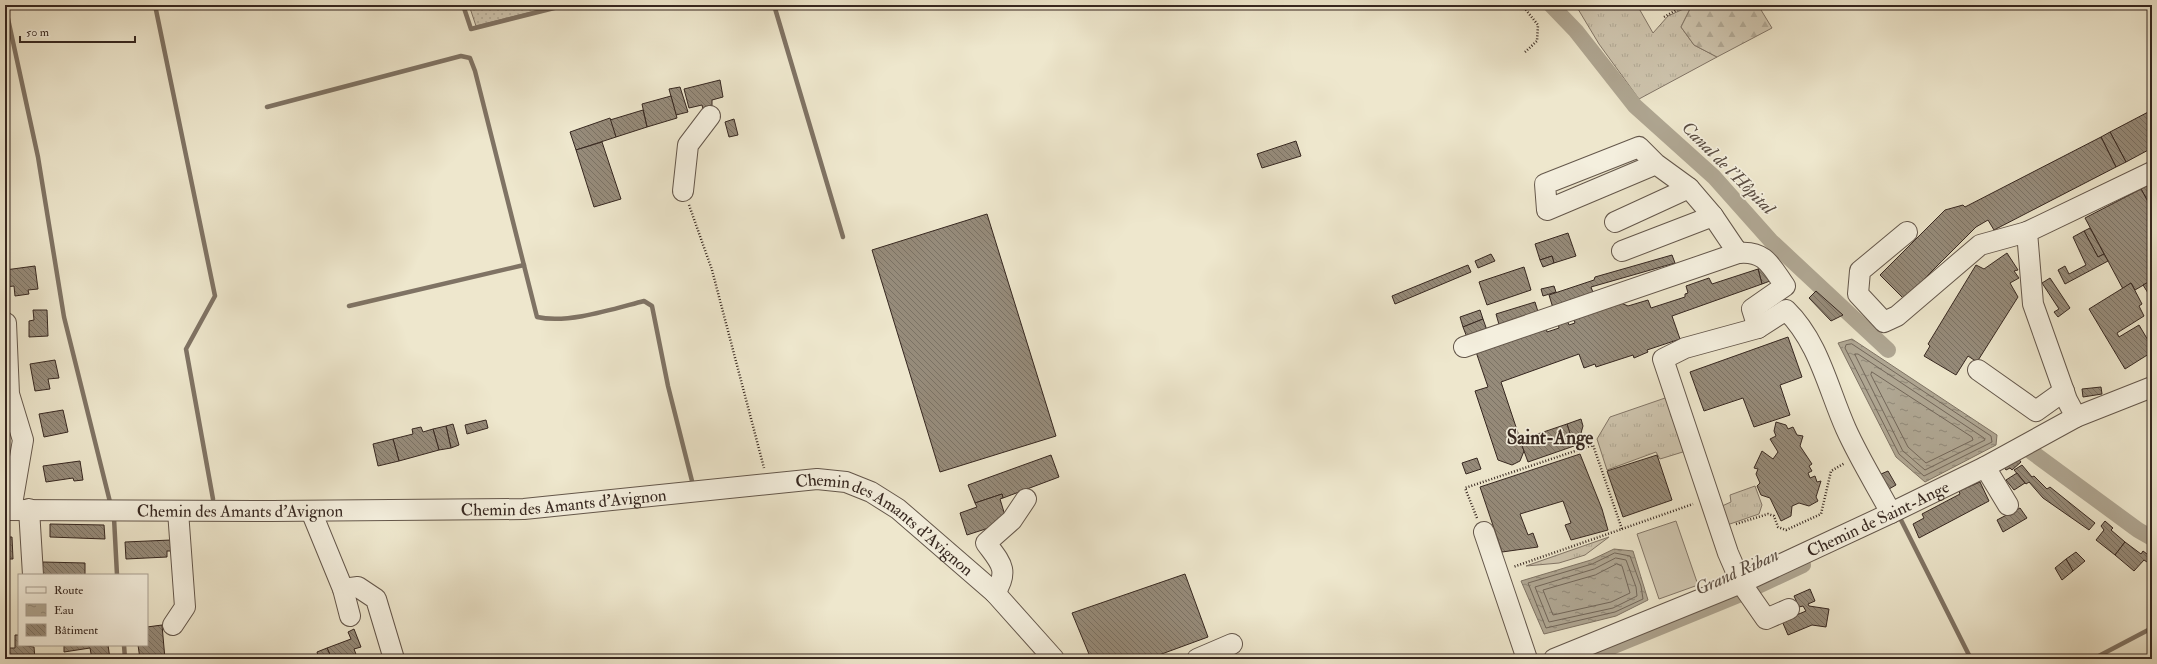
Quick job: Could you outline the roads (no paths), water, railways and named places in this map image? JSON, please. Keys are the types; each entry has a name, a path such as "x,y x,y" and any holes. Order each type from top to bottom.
{"street":[{"path":"683,191 688,145 710,116"},
{"path":"1656,164 1547,210 1546,184 1639,147 1656,164 1689,188 1713,216 1738,253"},
{"path":"1907,232 1860,271 1858,294 1884,322 1897,316 1980,245 2027,232 2152,172"},
{"path":"1615,222 1689,188"},
{"path":"1622,251 1713,216"},
{"path":"2027,232 2033,304 2064,391 2076,417"},
{"path":"1464,346 1738,253 1750,252 1766,259 1785,286 1752,309 1758,328"},
{"path":"1790,609 1766,620 1741,583 1720,529 1663,359 1686,348 1758,328 1786,310 1798,322 1812,344 1847,431 1891,513"},
{"path":"6,323 9,394 23,440 15,509 32,574"},
{"path":"1978,370 2036,411 2064,391"},
{"name":"Chemin de Saint-Ange","path":"1554,659 1741,583 1891,513 1985,466 2076,417 2152,387"},
{"path":"1985,466 2008,505"},
{"name":"Chemin des Amants d'Avignon","path":"15,509 178,511 524,509 817,479 846,482 871,492 898,509 923,529 995,593 1054,659"},
{"path":"995,593 1002,582 1002,566 986,543 1012,520 1026,499"},
{"path":"173,625 186,607 178,511"},
{"path":"311,511 343,589 350,616"},
{"path":"1484,532 1527,659"},
{"path":"343,589 358,587 376,599 394,659"},
{"path":"1197,659 1232,644"}],"water":[{"path":"1852,339 1997,435 1996,445 1925,482 1896,457 1838,343"},
{"path":"1614,549 1633,551 1648,600 1616,616 1544,634 1521,581 1591,560"}],"waterway":[{"path":"5,5 38,157 64,317 110,502"},
{"path":"155,5 215,296 186,349 213,499"},
{"path":"463,5 471,29 562,6"},
{"path":"774,5 843,237"},
{"name":"Canal de l'Hôpital","path":"1551,5 1576,31 1635,106 1714,177 1771,241 1888,350"},
{"path":"267,107 461,56 470,58 475,71 537,317 562,319 590,315 644,301 652,306 668,386 693,485 695,485"},
{"path":"349,306 524,265"},
{"name":"Canal de l'Hôpital","path":"2029,450 2138,530 2152,538"},
{"path":"114,518 117,574"},
{"path":"1900,518 1971,659"},
{"name":"Grand Riban","path":"1582,659 1743,593 1803,565"},
{"path":"2093,659 2152,628"},
{"path":"124,646 125,659"}],"district":[{"name":"Saint-Ange","path":"1550,438"}]}
